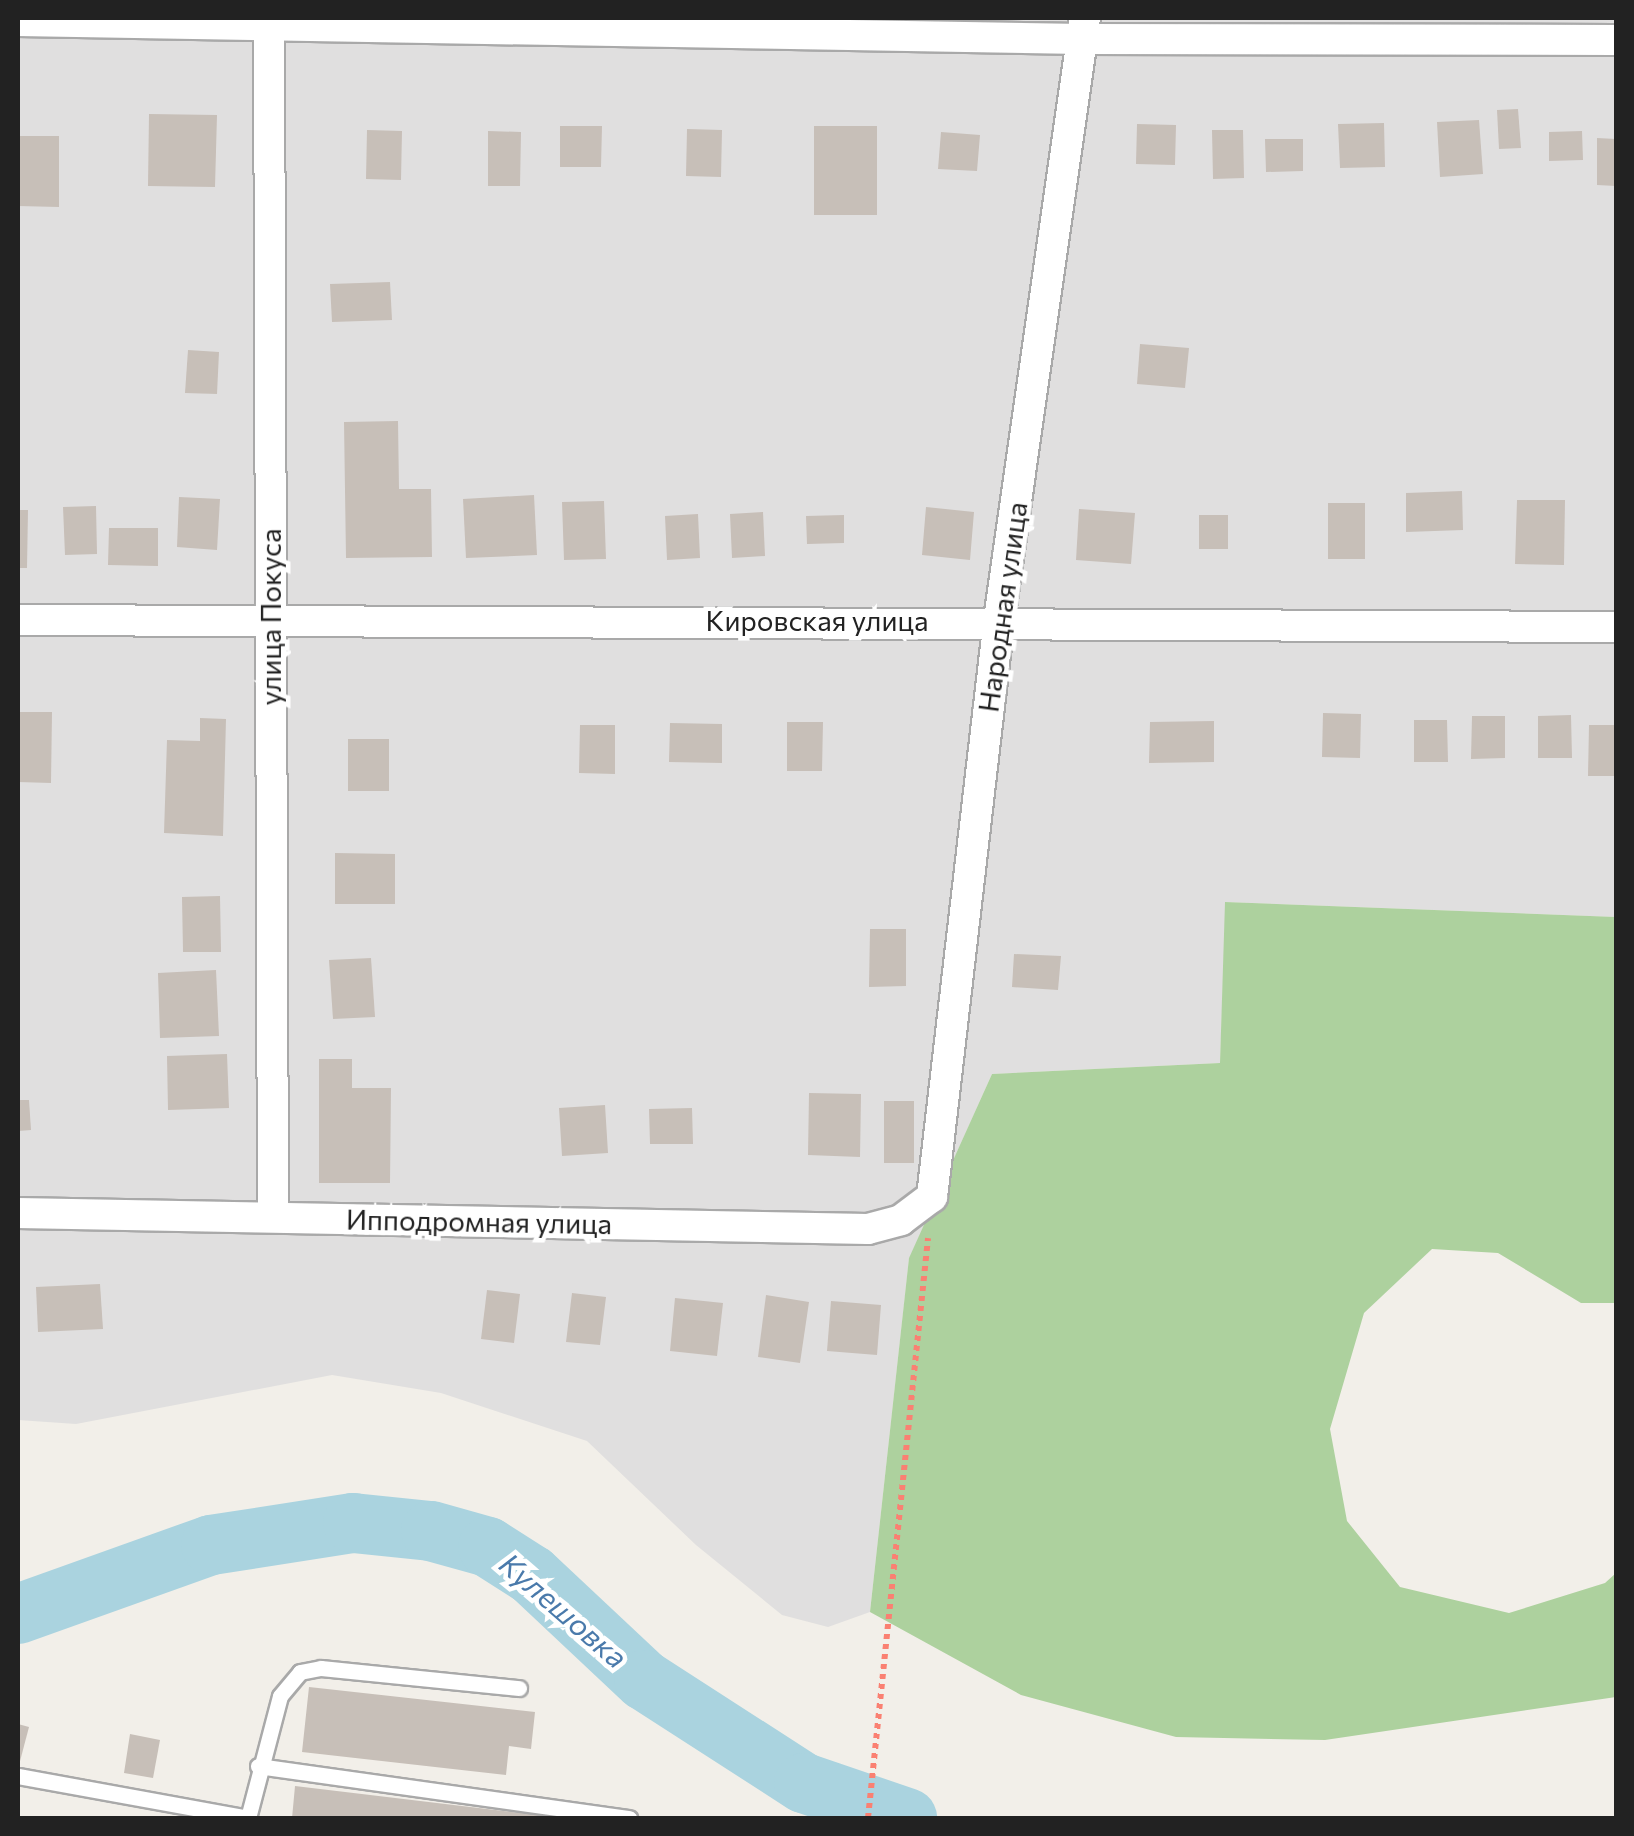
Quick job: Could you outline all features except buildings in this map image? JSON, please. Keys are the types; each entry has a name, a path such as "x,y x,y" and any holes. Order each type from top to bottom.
{"street":[{"path":"18,21 1084,28 1616,40"},
{"name":"улица Покуса","path":"269,22 273,1217"},
{"name":"Народная улица","path":"932,1198 998,620 1084,28"},
{"name":"Кировская улица","path":"18,620 998,620 1616,628"},
{"name":"Ипподромная улица","path":"18,1213 868,1229 901,1220 932,1198"}],"lane":[{"path":"18,1776 248,1818 258,1766 280,1696 300,1672 321,1668 519,1688"},
{"path":"258,1766 630,1818"}],"path":[{"path":"868,1818 879,1668 932,1198"}],"shaded area":[{"path":"18,18 1616,18 1616,917 1226,902 1220,1063 992,1074 909,1259 870,1612 828,1627 782,1615 696,1545 587,1441 441,1393 332,1375 76,1424 18,1420"}],"green space":[{"path":"1225,902 1616,917 1616,1303 1581,1303 1498,1253 1432,1249 1364,1313 1330,1429 1347,1521 1400,1587 1509,1613 1605,1583 1616,1573 1616,1697 1325,1740 1176,1737 1021,1695 870,1612 909,1258 992,1074 1220,1063"}],"waterway":[{"name":"Кулешовка","path":"18,1614 211,1545 353,1523 431,1531 488,1547 532,1575 644,1680 804,1783 907,1818"}]}
